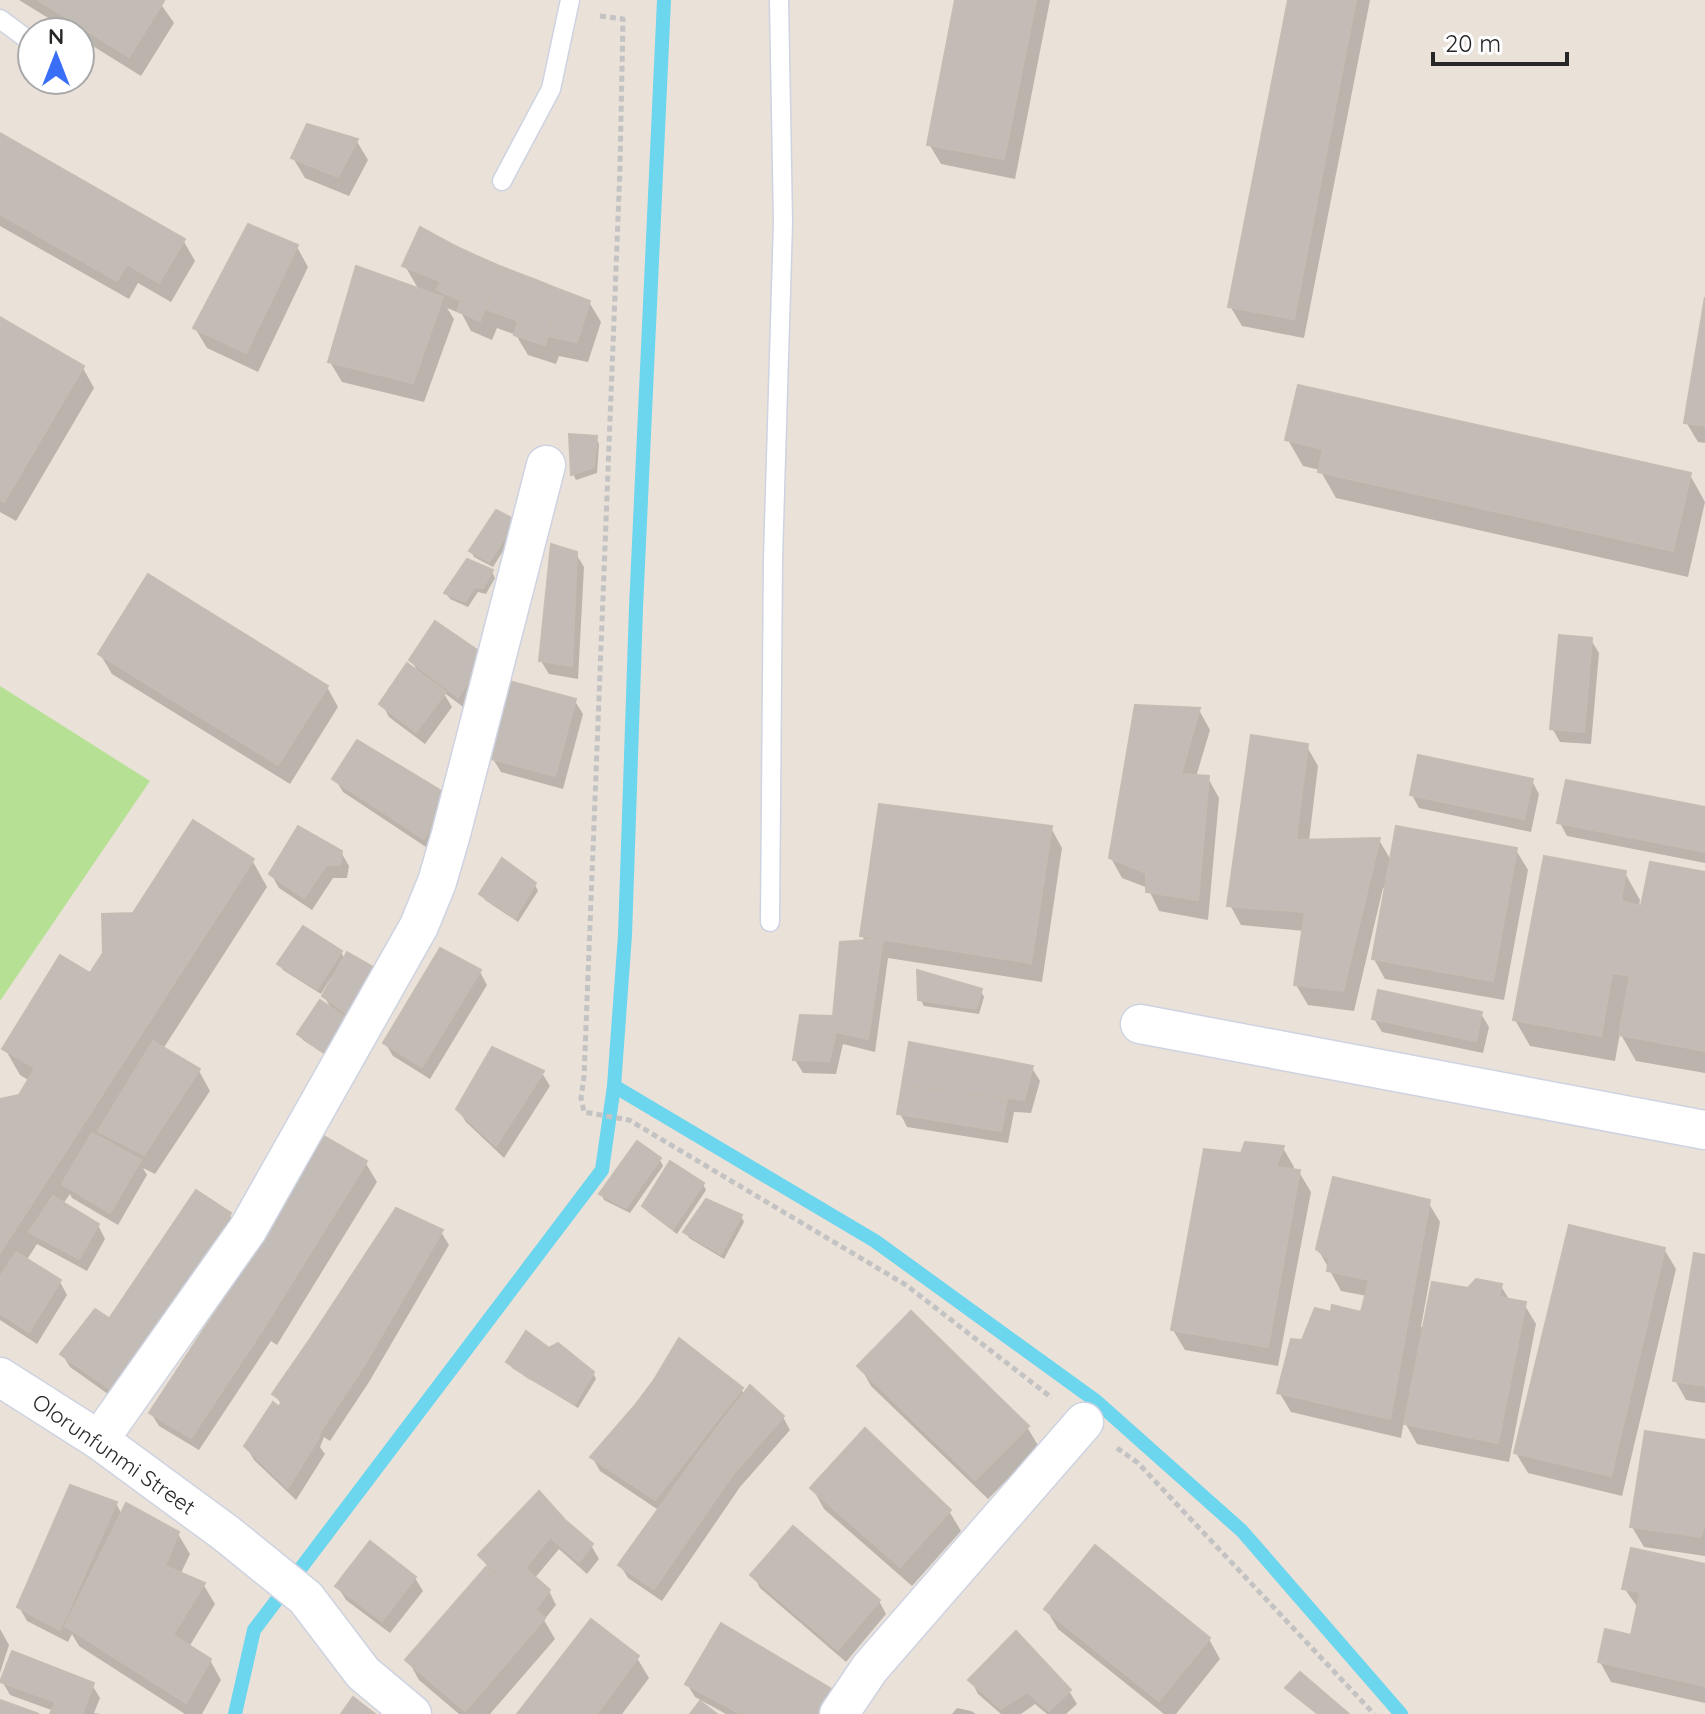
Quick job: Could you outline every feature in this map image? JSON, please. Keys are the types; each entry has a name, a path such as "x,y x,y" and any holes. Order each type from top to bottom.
{"street":[{"path":"99,1440 248,1229 419,926 437,882 451,834 546,465"},
{"path":"1140,1024 1705,1130"},
{"name":"Olorunfunmi Street","path":"0,1377 99,1440 227,1534 306,1598 363,1673 412,1714"},
{"path":"839,1714 870,1668 1084,1422"}],"lane":[{"path":"770,922 773,559 783,222 779,0"},
{"path":"502,181 551,89 569,6"}],"path":[{"path":"569,6 623,19 620,168 581,1098 584,1112 629,1120 906,1285 1138,1463 1374,1714"}],"green space":[{"path":"0,686 150,781 0,1001"}],"building":[{"path":"38,0 164,1 129,57 96,36 96,16 64,16"},
{"path":"955,0 1036,0 1004,159 927,145"},
{"path":"1288,0 1356,0 1294,319 1228,307"},
{"path":"307,124 358,139 338,177 291,158"},
{"path":"0,133 185,239 159,283 127,264 117,281 0,214"},
{"path":"248,224 298,245 246,353 193,328"},
{"path":"420,227 455,246 440,281 402,266"},
{"path":"455,246 479,257 462,301 437,290"},
{"path":"479,257 502,267 480,321 457,311"},
{"path":"356,266 443,297 413,383 328,362"},
{"path":"502,267 531,278 518,321 486,309"},
{"path":"531,278 561,290 545,345 514,335"},
{"path":"561,290 590,301 577,342 548,336"},
{"path":"1705,297 1705,426 1684,423"},
{"path":"0,317 84,366 4,502 0,500"},
{"path":"1298,385 1691,473 1673,551 1318,472 1323,449 1285,440"},
{"path":"569,434 597,436 594,467 571,475"},
{"path":"496,510 516,520 489,562 469,551"},
{"path":"551,544 577,552 572,666 539,661"},
{"path":"467,559 493,570 483,588 474,587 465,602 444,593"},
{"path":"148,574 328,686 278,765 98,654"},
{"path":"435,621 486,656 458,697 409,660"},
{"path":"1559,635 1592,638 1584,732 1550,729"},
{"path":"407,663 446,692 416,732 379,704"},
{"path":"505,680 576,699 555,776 491,759"},
{"path":"1135,705 1200,708 1181,774 1209,776 1198,900 1146,892 1146,873 1109,858"},
{"path":"1251,735 1308,744 1296,840 1380,838 1343,991 1294,985 1305,912 1227,906"},
{"path":"357,740 450,796 424,839 332,779"},
{"path":"1418,755 1533,779 1524,819 1410,795"},
{"path":"1566,780 1705,807 1705,852 1557,823"},
{"path":"879,804 1052,826 1031,963 860,936"},
{"path":"193,820 254,859 0,1253 0,1099 19,1095 35,1068 2,1049 60,955 90,973 103,953 102,914 133,913"},
{"path":"298,826 342,851 340,865 326,865 304,898 269,874"},
{"path":"1396,826 1517,848 1493,981 1372,959"},
{"path":"1544,856 1626,871 1621,901 1641,906 1650,862 1705,872 1705,1051 1619,1035 1630,976 1612,973 1601,1036 1513,1020"},
{"path":"502,858 536,883 515,918 479,894"},
{"path":"303,926 342,951 317,989 277,964"},
{"path":"883,939 868,1039 836,1032 829,1061 793,1060 800,1015 833,1016 840,942"},
{"path":"440,948 481,970 422,1067 383,1043"},
{"path":"347,952 385,974 359,1022 322,996"},
{"path":"917,970 982,989 976,1009 918,1000"},
{"path":"1378,990 1482,1012 1476,1041 1372,1019"},
{"path":"320,1000 358,1026 335,1060 297,1034"},
{"path":"153,1041 200,1069 144,1155 98,1131"},
{"path":"909,1042 1033,1066 1024,1100 902,1085"},
{"path":"492,1047 544,1071 496,1146 456,1109"},
{"path":"902,1085 1007,1099 1001,1131 897,1114"},
{"path":"92,1133 141,1160 110,1213 62,1184"},
{"path":"324,1136 367,1161 265,1326 225,1297"},
{"path":"637,1141 661,1158 626,1208 599,1194"},
{"path":"1245,1142 1284,1146 1276,1167 1300,1170 1268,1347 1171,1330 1204,1149 1241,1153"},
{"path":"670,1161 704,1183 673,1229 642,1206"},
{"path":"1333,1177 1430,1200 1390,1419 1277,1393 1291,1339 1302,1340 1315,1308 1331,1312 1332,1305 1361,1312 1369,1280 1327,1271 1329,1259 1316,1249"},
{"path":"196,1190 231,1213 153,1347 109,1319"},
{"path":"53,1196 99,1224 79,1259 29,1232"},
{"path":"706,1199 742,1215 721,1254 683,1232"},
{"path":"396,1208 443,1230 362,1369 312,1336"},
{"path":"1569,1225 1665,1248 1611,1476 1514,1453"},
{"path":"16,1252 61,1280 29,1332 0,1313 0,1277"},
{"path":"1694,1253 1705,1255 1705,1386 1673,1381"},
{"path":"1476,1279 1502,1284 1499,1297 1526,1302 1498,1443 1404,1424 1432,1282 1468,1288"},
{"path":"225,1297 265,1326 191,1438 149,1413"},
{"path":"95,1309 153,1347 121,1397 60,1354"},
{"path":"911,1311 1029,1426 975,1480 857,1366"},
{"path":"526,1331 549,1348 529,1378 506,1362"},
{"path":"312,1336 362,1369 322,1429 272,1394"},
{"path":"679,1338 743,1388 713,1425 654,1380"},
{"path":"558,1343 594,1372 575,1404 529,1378 549,1348"},
{"path":"654,1380 713,1425 696,1448 636,1404"},
{"path":"750,1385 784,1416 733,1474 704,1445"},
{"path":"283,1401 322,1429 318,1439 278,1407"},
{"path":"273,1402 318,1439 288,1488 244,1446"},
{"path":"636,1404 696,1448 655,1500 590,1457"},
{"path":"865,1428 951,1510 900,1567 810,1488"},
{"path":"1645,1431 1705,1440 1705,1523 1701,1537 1630,1527"},
{"path":"704,1445 733,1474 654,1589 618,1565"},
{"path":"70,1485 117,1502 60,1630 17,1607"},
{"path":"539,1491 565,1520 593,1544 579,1562 550,1537 525,1568 550,1590 535,1610 478,1555"},
{"path":"126,1503 179,1532 165,1566 205,1583 173,1635 211,1659 186,1703 65,1626"},
{"path":"793,1526 880,1600 838,1650 750,1575"},
{"path":"370,1541 416,1577 382,1621 335,1586"},
{"path":"1095,1545 1210,1638 1159,1701 1044,1609"},
{"path":"1631,1548 1705,1564 1705,1686 1598,1662 1605,1629 1631,1635 1640,1592 1622,1589"},
{"path":"486,1567 545,1618 465,1711 405,1660"},
{"path":"591,1619 639,1656 597,1714 517,1714"},
{"path":"721,1623 835,1691 820,1714 741,1714 685,1684"},
{"path":"1016,1631 1071,1690 1049,1711 1027,1692 1001,1709 968,1680"},
{"path":"12,1651 94,1683 82,1714 50,1714 56,1702 0,1682"},
{"path":"1300,1672 1349,1714 1318,1714 1285,1688"},
{"path":"353,1697 375,1714 341,1714"},
{"path":"0,1700 39,1714 0,1714"},
{"path":"700,1701 717,1714 690,1714"}],"waterway":[{"path":"664,0 636,608 625,935 614,1086 875,1241 1096,1401 1242,1531 1401,1714"},
{"path":"235,1714 254,1630 602,1170 614,1086"}]}
